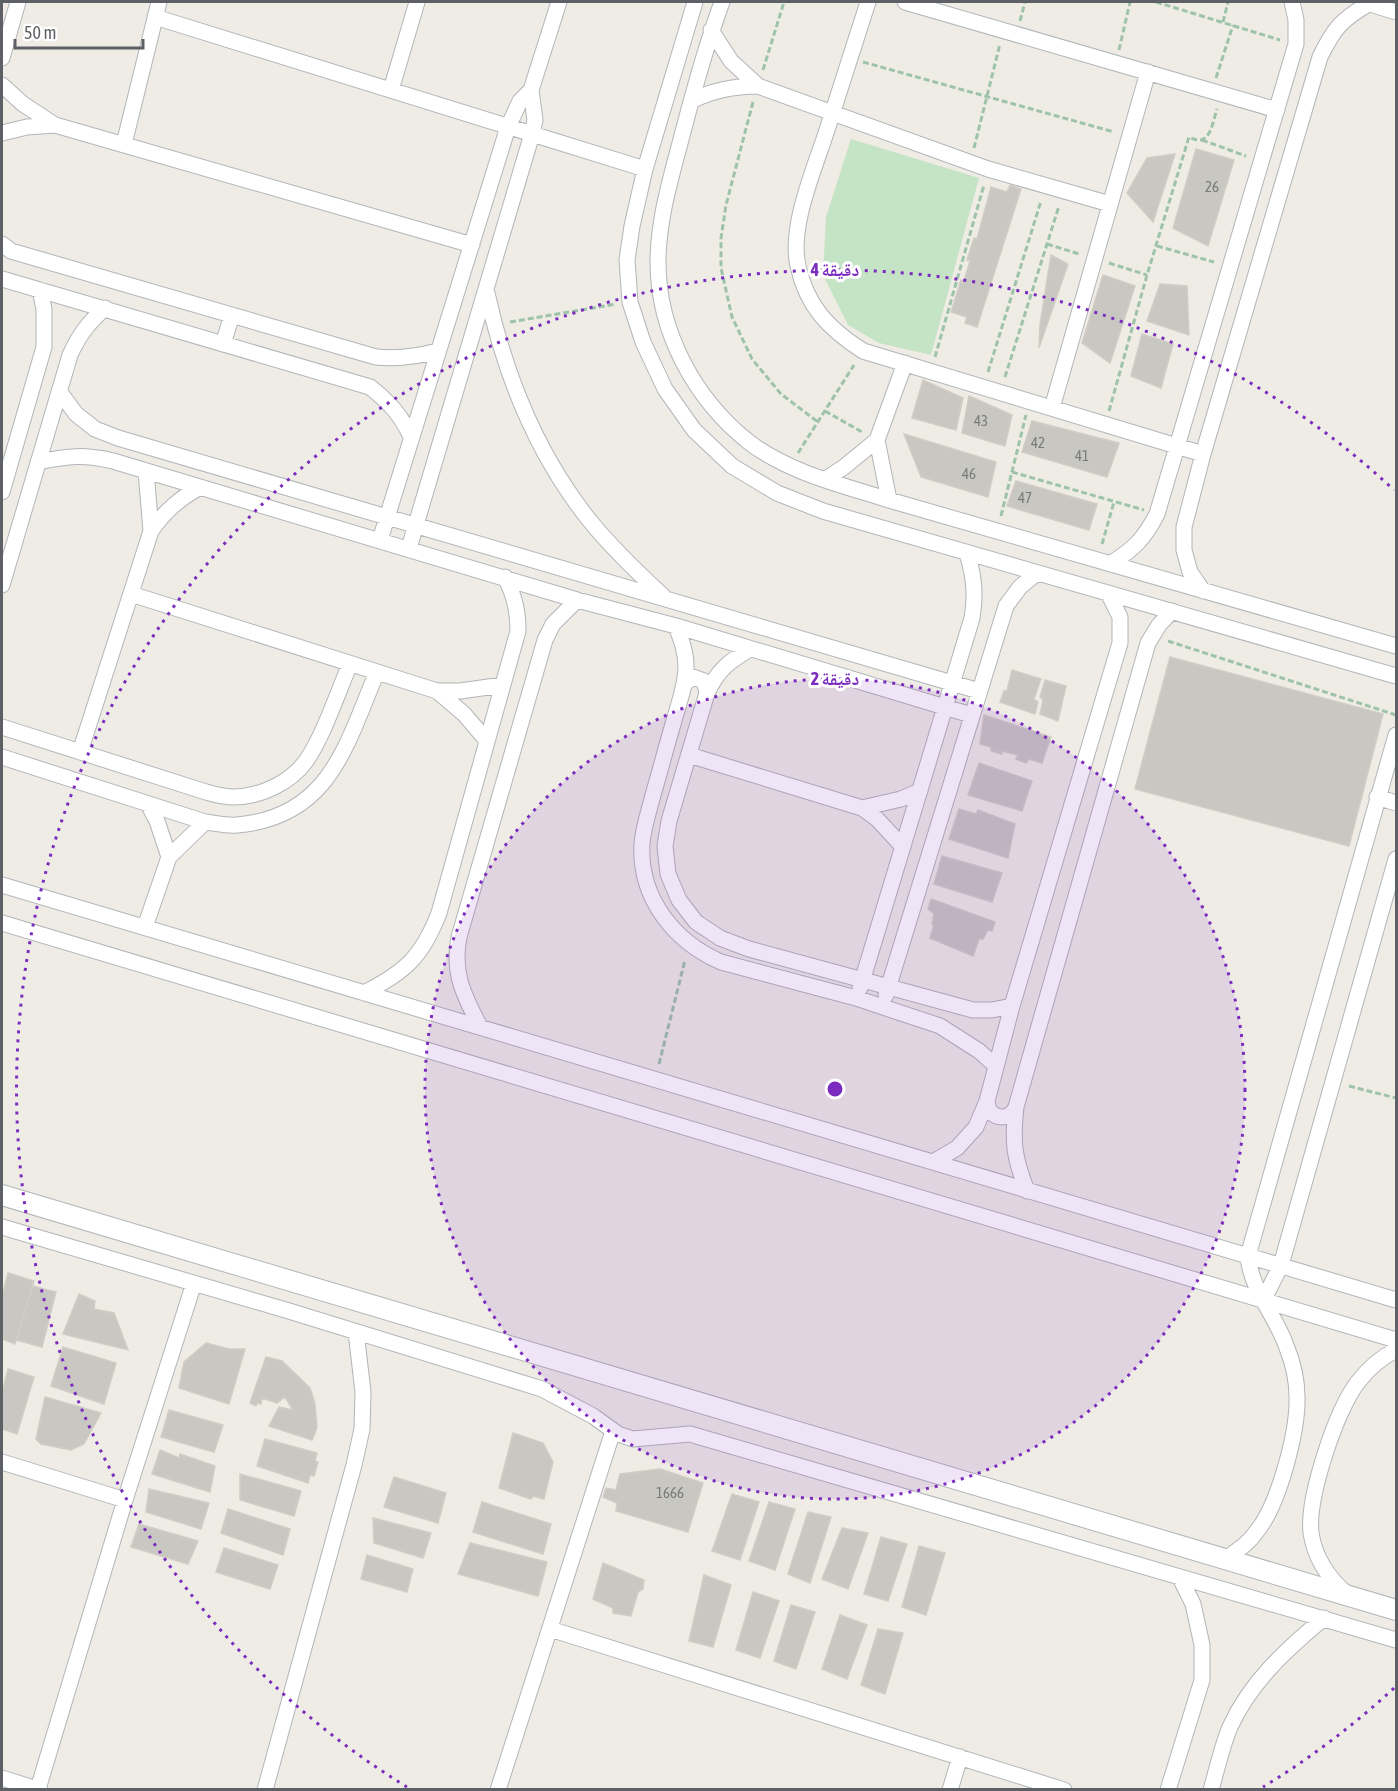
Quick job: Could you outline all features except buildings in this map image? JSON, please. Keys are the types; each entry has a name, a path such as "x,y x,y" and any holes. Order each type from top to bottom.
{"street":[{"path":"2,58 18,2"},
{"path":"124,144 159,2"},
{"path":"391,90 417,2"},
{"path":"409,548 532,134 535,120 531,90 559,2"},
{"path":"695,2 645,170 627,260 630,302 643,342 665,389 694,430 732,466 777,493 823,511 1396,676"},
{"path":"722,2 711,30 671,177 660,232 658,261 659,291 670,335 690,376 717,412 751,443 790,466 825,479 997,532 1396,646"},
{"path":"868,2 804,199 797,240 797,265 806,291 820,316 840,336 863,351 932,370 1000,393 1203,454"},
{"path":"905,2 1277,110"},
{"path":"1104,562 1130,552 1146,535 1157,514 1296,44 1296,20 1292,2"},
{"path":"1203,591 1190,572 1184,550 1184,527 1203,454 1320,57 1331,34 1348,16 1367,2 1396,12"},
{"path":"155,17 645,170"},
{"path":"711,30 731,61 758,86 988,168 1110,204"},
{"path":"1052,408 1148,72"},
{"path":"2,85 23,104 55,125 472,245"},
{"path":"691,101 723,88 758,86"},
{"path":"380,540 508,127 520,101 531,90"},
{"path":"2,134 27,127 55,125"},
{"path":"2,244 11,251 376,357 397,359 418,357 438,351"},
{"path":"2,279 370,387 388,400 402,417 411,437"},
{"path":"2,492 44,347 45,328 40,290"},
{"path":"486,290 510,377 527,417 558,475 589,520 625,561 665,598"},
{"path":"2,585 70,355 78,337 90,321 105,308"},
{"path":"224,344 232,315"},
{"path":"44,347 70,355"},
{"path":"825,479 844,467 877,440 905,363"},
{"path":"59,391 76,414 95,429 118,438 979,691"},
{"path":"877,440 889,500"},
{"path":"38,462 90,456 146,471 972,715"},
{"path":"146,471 152,531"},
{"path":"80,752 152,531 164,513 181,498 200,487"},
{"path":"856,998 972,618 975,596 974,574 968,553"},
{"path":"882,1006 1006,606 1020,587 1037,573"},
{"path":"364,993 393,978 408,965 422,950 439,913 518,631 518,612 514,594 505,577"},
{"path":"933,1162 957,1148 976,1127 987,1101 1012,1006 1120,643 1121,630 1117,611 1108,593"},
{"path":"131,594 437,691 459,691 503,685"},
{"path":"480,1028 460,986 456,953 459,937 540,656 553,624 577,600"},
{"path":"1027,1191 1017,1164 1013,1135 1016,1107 1148,643 1172,611"},
{"path":"676,626 686,659 684,684 647,817 642,844 644,876 652,901 669,925 689,943 721,962 856,998 940,1026 979,1051 996,1066"},
{"path":"513,649 540,656"},
{"path":"750,650 723,667 707,693 669,821 665,846 668,874 679,900 696,922 720,938 749,949 972,1010 992,1010 1012,1006"},
{"path":"1114,664 1124,656 1131,656 1135,658 1140,670"},
{"path":"2,727 206,792 233,797 261,793 285,780 305,761 350,664"},
{"path":"2,757 205,822 235,825 269,820 301,804 326,780 344,750 377,672"},
{"path":"684,684 688,680 699,678 704,681 707,693"},
{"path":"437,691 464,714 487,741"},
{"path":"1227,1558 1244,1546 1258,1530 1269,1512 1277,1493 1294,1427 1297,1397 1294,1372 1287,1347 1252,1279 1248,1256 1396,735"},
{"path":"689,755 862,808 903,846"},
{"path":"862,808 901,799 920,791"},
{"path":"1377,797 1396,803"},
{"path":"148,804 164,839 169,857"},
{"path":"145,927 169,857 205,822"},
{"path":"1263,1301 1281,1265 1396,859"},
{"path":"2,885 1396,1300"},
{"path":"2,922 1396,1340"},
{"path":"987,1101 988,1108 998,1118 1006,1118 1016,1107"},
{"path":"2,1196 1396,1610"},
{"path":"2,1227 542,1389 593,1416 613,1431 633,1439 690,1434 1396,1640"},
{"path":"2,1778 39,1789 125,1500 194,1283"},
{"path":"265,1790 354,1466 362,1429 363,1392 356,1332"},
{"path":"1350,1597 1335,1584 1324,1569 1313,1542 1311,1513 1325,1458 1347,1400 1358,1382 1373,1366 1396,1350"},
{"path":"498,1790 613,1431"},
{"path":"2,1462 125,1500"},
{"path":"1168,1790 1202,1680 1202,1645 1193,1604 1180,1578"},
{"path":"1211,1790 1230,1728 1249,1692 1271,1665 1324,1618"},
{"path":"550,1629 1064,1790"},
{"path":"950,1790 960,1757"}],"path":[{"path":"784,2 758,86 726,205 721,238 721,268 732,317 752,359 781,394 818,422"},
{"path":"1116,63 1130,2"},
{"path":"1156,2 1296,44"},
{"path":"1223,22 1228,2"},
{"path":"1202,140 1209,134 1233,25"},
{"path":"971,162 1003,30"},
{"path":"850,58 1130,136"},
{"path":"1106,424 1147,275 1189,137 1261,162"},
{"path":"932,370 988,168"},
{"path":"983,387 1046,185"},
{"path":"1000,393 1064,190"},
{"path":"1157,246 1230,267"},
{"path":"494,325 630,302"},
{"path":"790,466 863,351"},
{"path":"997,532 1029,401"},
{"path":"825,411 877,440"},
{"path":"1011,472 1157,514"},
{"path":"1104,562 1114,502"},
{"path":"1152,635 1396,715"},
{"path":"655,1080 689,943"},
{"path":"1334,1082 1396,1098"}],"green space":[{"path":"851,139 979,178 931,355 879,343 848,325 823,275 826,217"}]}
